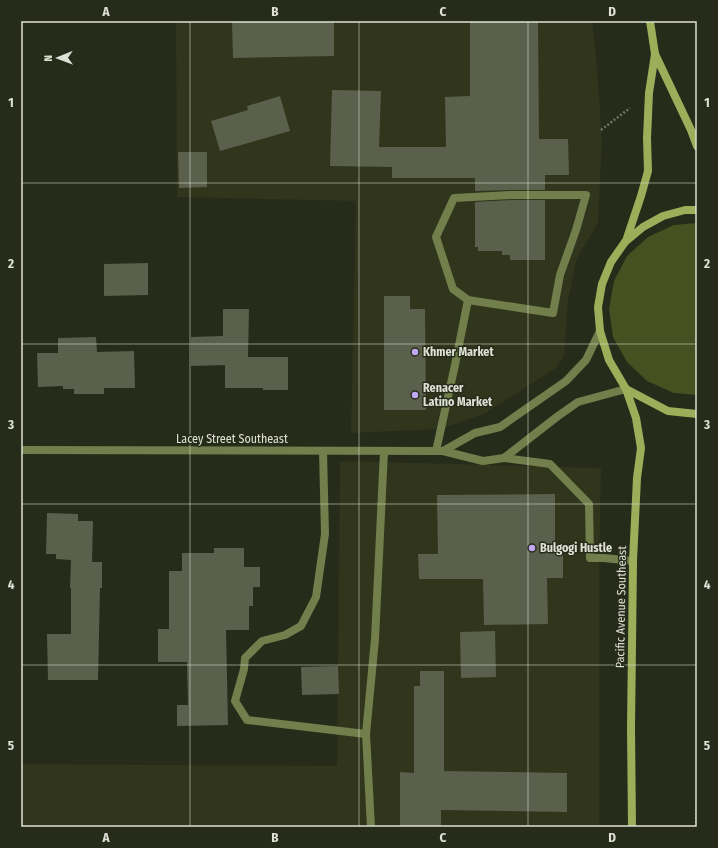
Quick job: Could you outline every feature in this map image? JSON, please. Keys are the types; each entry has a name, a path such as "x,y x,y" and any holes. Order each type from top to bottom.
{"main road":[{"path":"650,21 655,54 697,146"},
{"path":"625,242 648,171 647,138 649,93 655,54"},
{"path":"625,242 643,227 663,216 685,210 697,210"},
{"name":"Pacific Avenue Southeast","path":"625,242 611,262 602,284 598,307 600,331 609,360 626,389 636,418 641,448 637,478 633,561 631,728 632,827"},
{"path":"626,389 668,411 697,414"}],"street":[{"path":"512,195 586,195 576,230 560,275 553,313 468,300 453,289 436,237 454,198 512,195"},
{"path":"439,451 468,300"},
{"name":"Lacey Street Southeast","path":"439,451 476,433 500,427 566,381 586,360 600,331"},
{"name":"Lacey Street Southeast","path":"21,450 439,451 483,461 504,458 578,402 626,389"},
{"path":"323,451 325,534 316,597 301,626 285,635 262,641 245,658 244,669 235,701 247,720 366,734"},
{"path":"371,827 366,734 375,639 384,451"},
{"path":"504,458 550,464 589,504 590,558 633,561"}],"path":[{"path":"601,130 649,93"},
{"path":"696,827 697,802"}],"shaded area":[{"path":"176,21 592,21 602,139 598,223 577,258 568,300 564,356 556,368 484,414 441,429 351,433 356,201 177,197"},
{"path":"340,461 601,468 599,576 599,827 21,827 21,764 337,766"}],"green space":[{"path":"697,223 697,395 674,393 647,381 627,362 613,337 609,309 614,281 627,256 648,237 674,225"}],"building":[{"path":"232,21 334,21 334,56 233,58"},
{"path":"470,21 538,21 539,139 568,139 569,175 545,175 545,190 475,191 475,178 392,178 392,167 330,166 332,90 381,91 379,147 446,147 445,97 470,96"},
{"path":"280,96 290,131 220,151 211,121 248,110 247,106"},
{"path":"178,152 207,152 207,187 179,188"},
{"path":"545,200 545,260 510,260 510,255 502,255 502,251 478,251 478,247 475,247 475,202"},
{"path":"148,263 148,295 104,296 104,264"},
{"path":"384,296 410,296 410,309 425,309 426,410 384,410"},
{"path":"223,309 249,309 248,357 288,357 288,390 263,390 263,388 225,388 225,365 191,366 191,337 223,336"},
{"path":"96,337 97,352 134,351 135,388 104,388 104,394 74,394 74,389 63,389 63,386 38,387 37,353 58,353 58,338"},
{"path":"555,494 555,553 563,553 563,578 547,578 548,624 484,625 483,579 419,579 418,554 438,554 437,495"},
{"path":"47,513 78,514 78,521 93,521 92,562 102,562 98,680 48,680 47,634 71,634 71,560 56,559 56,554 46,554"},
{"path":"214,548 244,548 244,567 260,567 260,587 253,587 253,606 249,606 249,630 226,630 228,725 177,726 177,705 188,705 187,662 158,662 158,629 169,629 169,571 182,571 182,553 214,553"},
{"path":"495,631 496,677 461,678 460,632"},
{"path":"338,666 339,694 302,695 301,667"},
{"path":"420,671 444,671 444,771 567,773 567,812 441,810 441,827 400,827 400,772 414,773 414,686 420,686"}],"place":[{"name":"Khmer Market","path":"415,352"},
{"name":"Renacer Latino Market","path":"415,395"},
{"name":"Bulgogi Hustle","path":"532,548"}]}
